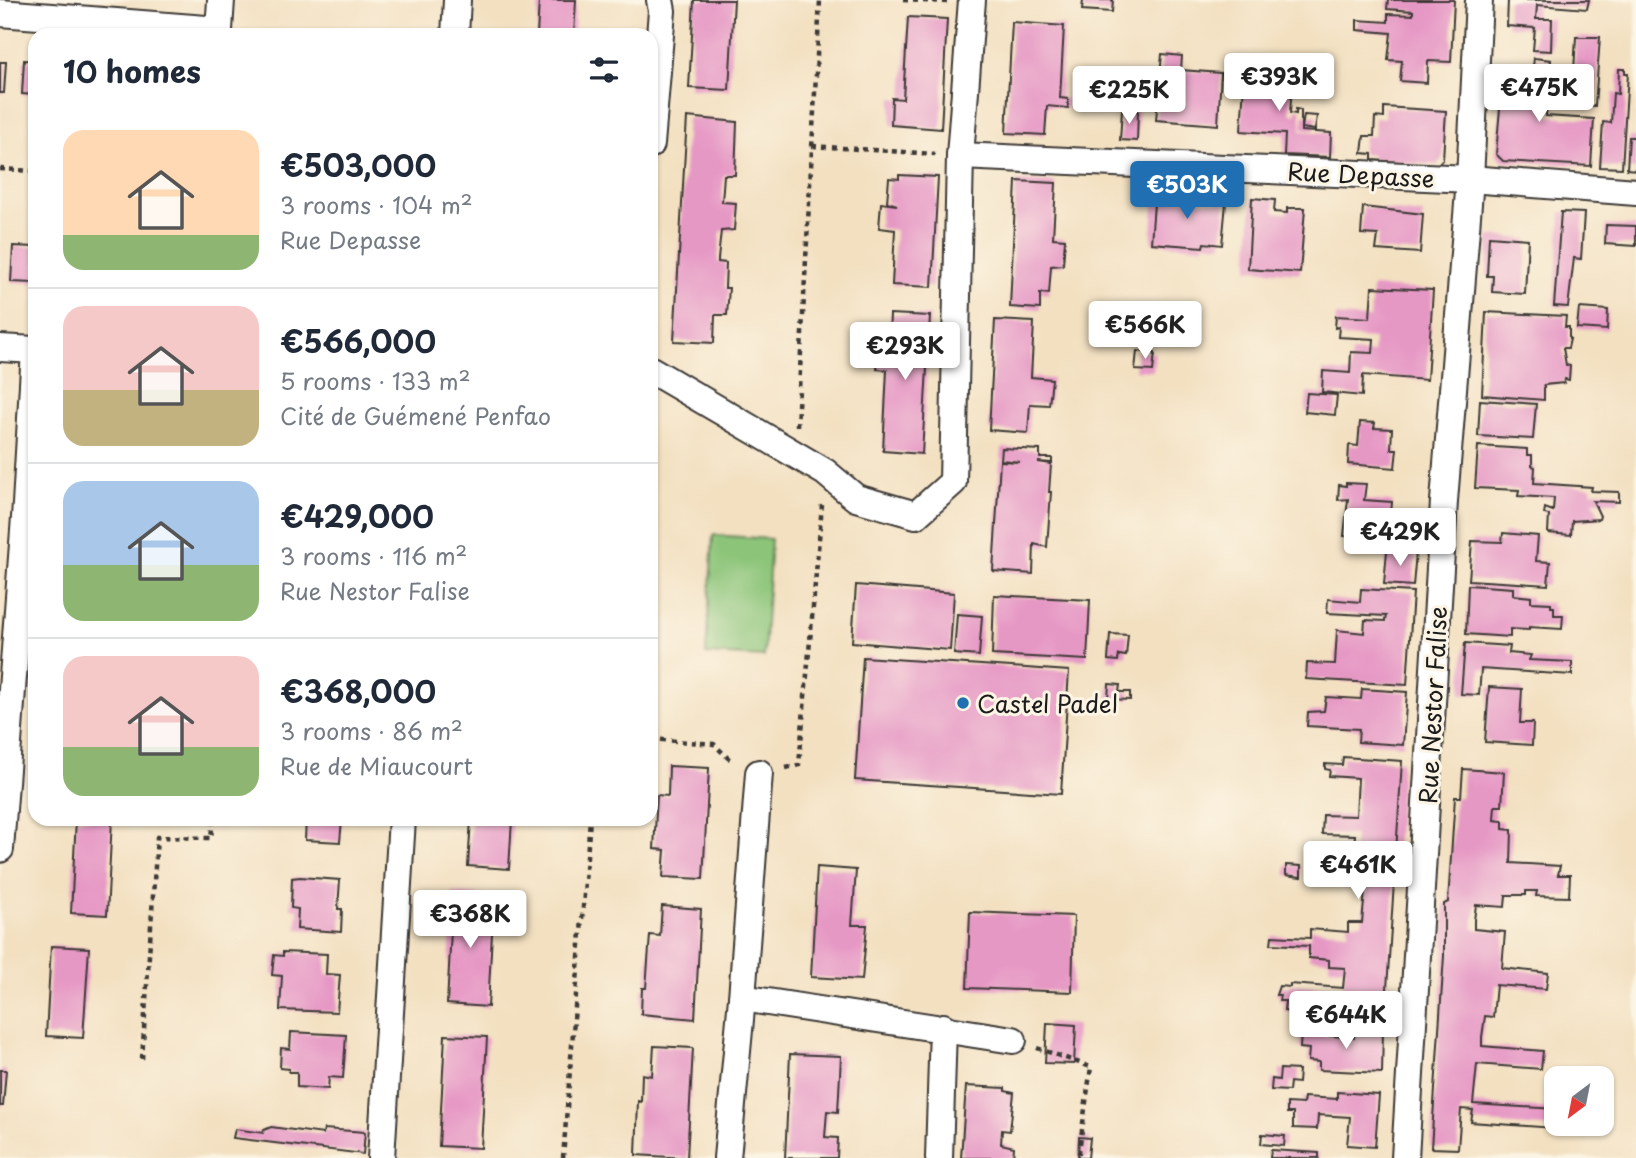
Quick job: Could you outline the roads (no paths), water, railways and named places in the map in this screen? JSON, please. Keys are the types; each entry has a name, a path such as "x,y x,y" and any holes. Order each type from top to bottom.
{"street":[{"path":"219,28 221,0"},
{"path":"455,28 457,0"},
{"path":"658,59 662,11 660,0"},
{"name":"Rue Nestor Falise","path":"1405,1158 1444,501 1470,179 1479,0"},
{"path":"658,374 825,472 856,498 916,515 953,482 960,156 972,2"},
{"path":"0,13 193,28"},
{"name":"Rue Depasse","path":"960,156 1470,179 1636,192"},
{"path":"0,348 28,350"},
{"path":"0,849 28,470"},
{"path":"727,1158 759,773"},
{"path":"381,1158 402,826"},
{"path":"742,998 943,1027 1013,1040"},
{"path":"939,1158 943,1027"}],"place":[{"name":"Castel Padel","path":"963,703"}]}
